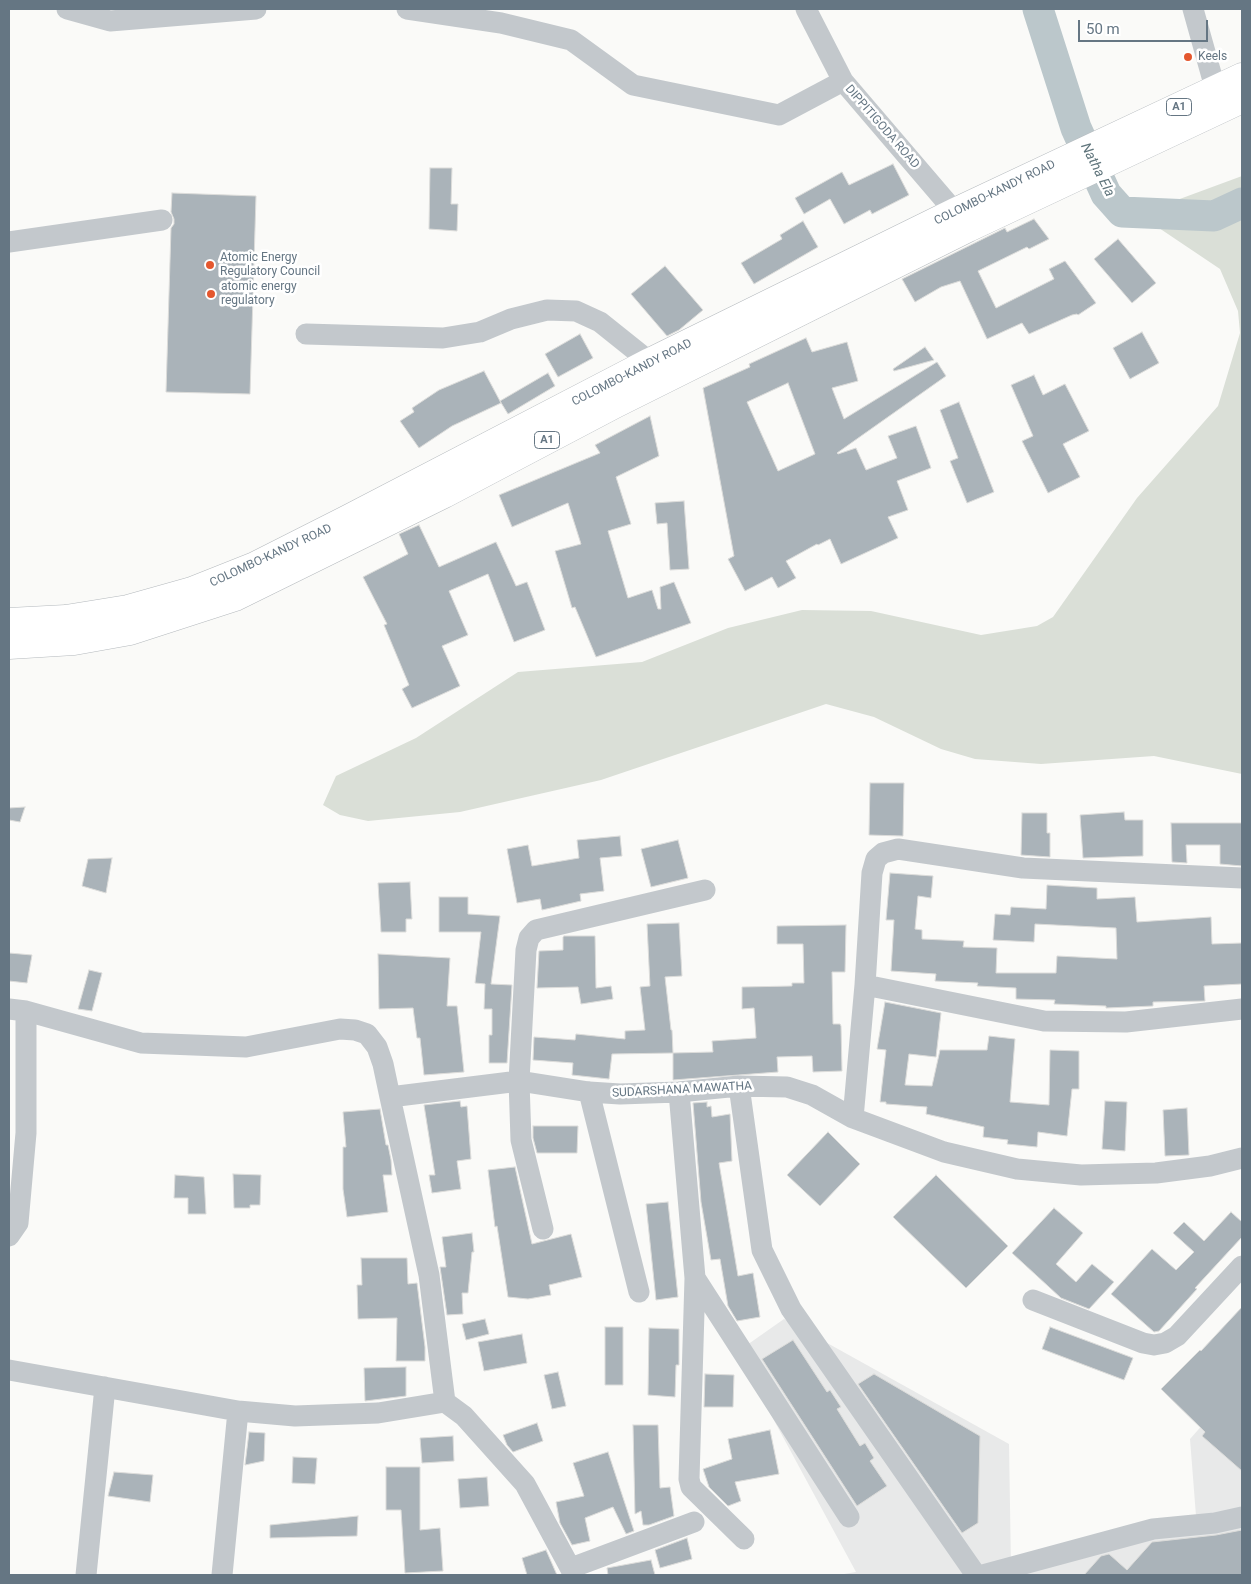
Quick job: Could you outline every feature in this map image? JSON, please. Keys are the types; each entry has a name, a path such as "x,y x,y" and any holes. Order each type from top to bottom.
{"highway":[{"name":"COLOMBO-KANDY ROAD","path":"9,622 66,619 128,608 192,591 255,566 650,362 1226,99 1242,77"},
{"name":"COLOMBO-KANDY ROAD","path":"9,646 74,641 130,630 235,597 444,494 962,220"}],"street":[{"path":"67,9 110,21 256,9"},
{"path":"407,9 501,23 570,40 633,85 779,116 843,81"},
{"name":"DIPPITIGODA ROAD","path":"806,9 843,81 962,220"},
{"path":"1193,9 1226,99"},
{"path":"9,242 162,220"},
{"path":"306,334 443,338 480,332 511,319 547,310 576,311 600,322 650,362"},
{"path":"853,1118 865,985 872,873 876,859 883,853 898,849 1023,868 1242,878"},
{"path":"543,1229 521,1140 519,1081 526,950 529,938 536,930 705,890"},
{"path":"865,985 1044,1021 1126,1022 1242,1009"},
{"path":"9,1236 18,1223 26,1133 17,1010 141,1043 246,1048 340,1029 355,1030 367,1034 377,1048 383,1064 429,1275 445,1402"},
{"name":"SUDARSHANA MAWATHA","path":"390,1097 519,1081 589,1092 620,1094 679,1092 739,1086 787,1087 812,1095 853,1118 944,1152 1017,1168 1081,1175 1156,1173 1210,1166 1242,1158"},
{"path":"739,1086 762,1250 791,1309 976,1575"},
{"path":"589,1092 639,1292"},
{"path":"679,1092 695,1278 689,1479 691,1487 744,1538"},
{"path":"1034,1300 1143,1343 1165,1343 1177,1336 1242,1266"},
{"path":"695,1278 849,1517"},
{"path":"9,1370 238,1411 295,1416 378,1413 445,1402 464,1416 525,1484 572,1572 694,1522"},
{"path":"86,1575 105,1387"},
{"path":"222,1575 238,1411"},
{"path":"983,1575 1153,1529 1215,1523 1242,1517"}],"shaded area":[{"path":"1242,176 1242,774 1154,756 1041,764 975,759 941,749 874,717 826,704 601,780 460,812 368,821 340,815 323,805 336,776 416,738 518,672 642,662 728,628 802,610 871,611 981,635 1037,626 1053,617 1137,498 1218,406 1240,333 1238,311 1220,269 1159,228 1165,208 1177,200"},
{"path":"784,1319 1009,1444 1011,1568 1196,1516 1190,1439 1242,1380 1242,1575 838,1575 856,1572 737,1352"}],"building":[{"path":"893,164 909,195 872,214 870,210 844,224 830,199 804,214 795,198 842,172 849,185"},
{"path":"430,168 452,168 451,204 458,204 457,231 429,229"},
{"name":"atomic energy regulatory","path":"172,193 256,196 250,394 166,392 171,228 174,224 171,212"},
{"path":"1034,219 1049,239 1029,249 1027,247 978,271 996,308 1054,279 1049,269 1065,261 1096,303 1078,315 1072,315 1029,334 1022,323 987,339 960,281 941,287 915,302 902,279 1005,228 1007,232"},
{"path":"803,221 818,247 754,284 741,263 782,239 780,235"},
{"path":"1118,239 1156,283 1132,303 1094,259"},
{"path":"665,266 703,310 679,330 667,336 631,294"},
{"path":"1142,332 1159,363 1130,379 1113,348"},
{"path":"580,334 593,358 558,377 545,354"},
{"path":"806,338 812,352 847,342 858,381 832,388 844,419 937,362 946,376 837,453 856,448 866,470 897,458 888,436 916,426 931,468 897,481 908,510 888,517 898,538 841,564 830,539 786,561 796,578 778,588 772,577 745,591 728,559 734,556 703,388 750,367 749,364","holes":["788,383 815,454 778,471 747,402"]},
{"path":"925,347 934,360 894,371 893,369"},
{"path":"484,371 501,403 452,426 419,448 400,421 414,412 412,408 439,390"},
{"path":"548,373 555,386 508,414 500,401"},
{"path":"1034,375 1043,395 1065,384 1089,431 1063,444 1080,477 1048,493 1022,441 1033,436 1011,385"},
{"path":"959,402 994,492 967,503 950,461 958,458 940,410"},
{"path":"650,416 659,456 616,477 631,524 608,531 628,598 652,590 658,609 661,609 660,587 674,582 691,623 596,657 575,607 572,608 555,551 581,544 568,503 512,527 499,495 600,453 595,445"},
{"path":"684,501 689,569 670,570 667,523 657,524 655,503"},
{"path":"419,525 439,567 496,542 516,586 527,582 545,630 514,642 488,574 449,591 468,635 442,646 460,686 412,708 402,689 409,685 384,625 387,624 363,577 408,554 399,534"},
{"path":"870,783 904,783 903,836 869,835"},
{"path":"25,807 20,822 9,820 9,808"},
{"path":"1124,812 1125,820 1143,820 1143,856 1083,858 1080,815"},
{"path":"1022,813 1047,813 1047,833 1050,833 1050,857 1021,855"},
{"path":"1171,823 1242,823 1242,866 1220,864 1220,845 1186,845 1187,863 1172,862"},
{"path":"620,836 622,856 600,858 604,891 580,894 581,901 542,910 540,899 517,903 507,849 528,845 532,866 579,858 577,840"},
{"path":"678,840 688,878 651,887 641,849"},
{"path":"112,858 106,893 82,886 88,859"},
{"path":"890,873 933,876 931,898 918,896 915,929 922,930 922,939 964,941 963,947 997,948 996,973 1056,973 1057,956 1117,959 1116,928 1035,924 1034,942 993,940 995,914 1010,915 1011,907 1046,909 1047,885 1097,888 1097,899 1135,897 1137,922 1211,917 1212,944 1242,943 1242,984 1204,986 1205,1001 1153,1002 1153,1006 1106,1008 1106,1006 1054,1004 1055,1000 1016,999 1016,988 977,986 978,983 935,981 936,974 891,971 894,920 886,920"},
{"path":"410,882 412,919 406,919 406,932 381,932 378,883"},
{"path":"439,897 468,897 468,914 500,916 491,984 512,985 507,1063 489,1063 489,1035 492,1035 492,1009 484,1009 485,984 475,983 481,932 439,932"},
{"path":"679,923 682,976 665,977 673,1053 612,1054 609,1079 572,1075 573,1063 533,1060 534,1037 575,1040 576,1034 625,1039 625,1031 645,1030 640,987 650,986 647,924"},
{"path":"846,925 845,972 832,972 833,1024 840,1024 841,1026 842,1071 813,1072 812,1056 777,1057 778,1072 673,1080 673,1053 713,1052 712,1041 756,1038 754,1008 742,1009 742,987 792,986 792,983 804,983 803,944 777,944 777,926"},
{"path":"564,936 595,936 596,988 611,986 613,999 581,1004 578,987 537,988 539,951 563,950"},
{"path":"9,953 32,955 27,983 9,981"},
{"path":"378,954 450,958 447,1006 457,1006 464,1072 424,1075 420,1038 417,1038 413,1008 379,1009"},
{"path":"89,970 102,973 92,1011 78,1009"},
{"path":"885,1002 941,1013 936,1057 909,1054 905,1085 932,1086 940,1050 987,1050 989,1036 1015,1039 1010,1102 1049,1105 1050,1050 1079,1051 1079,1089 1072,1089 1067,1136 1038,1132 1037,1147 1007,1144 1008,1140 983,1137 984,1127 926,1114 927,1107 880,1102 886,1050 877,1049"},
{"path":"460,1101 461,1107 467,1106 471,1159 457,1161 461,1189 432,1193 429,1175 435,1175 424,1105"},
{"path":"1105,1101 1127,1102 1125,1151 1102,1149"},
{"path":"707,1102 707,1107 711,1106 712,1117 730,1114 732,1161 719,1163 738,1276 753,1273 760,1317 737,1321 728,1306 720,1259 711,1260 701,1202 693,1103"},
{"path":"1187,1108 1189,1155 1165,1156 1163,1110"},
{"path":"380,1109 386,1145 388,1145 391,1160 392,1175 383,1175 388,1212 347,1217 343,1189 343,1147 346,1147 343,1112"},
{"path":"533,1126 578,1126 577,1153 537,1153 533,1138"},
{"path":"828,1132 860,1164 820,1206 787,1175"},
{"path":"515,1167 532,1244 571,1234 582,1277 549,1285 551,1295 528,1299 508,1297 497,1226 495,1227 488,1170"},
{"path":"233,1174 261,1175 260,1205 250,1205 250,1208 234,1208"},
{"path":"175,1175 204,1177 206,1214 188,1214 188,1198 174,1198"},
{"path":"936,1175 1008,1246 966,1288 893,1217"},
{"path":"668,1202 678,1297 656,1300 646,1204"},
{"path":"1054,1208 1083,1233 1056,1264 1076,1282 1092,1264 1114,1282 1089,1309 1061,1298 1012,1253"},
{"path":"1231,1212 1242,1222 1242,1237 1159,1331 1154,1332 1111,1294 1152,1249 1176,1270 1194,1252 1173,1233 1184,1222 1204,1241"},
{"path":"472,1233 474,1252 472,1252 468,1293 462,1293 463,1314 447,1315 440,1267 446,1267 442,1237"},
{"path":"361,1258 407,1258 408,1284 417,1283 425,1361 396,1361 397,1318 358,1319 357,1285 362,1285"},
{"path":"1242,1307 1242,1471 1202,1436 1205,1432 1161,1389 1201,1351"},
{"path":"485,1319 489,1334 466,1340 462,1324"},
{"path":"605,1327 623,1327 623,1385 605,1385"},
{"path":"1050,1327 1133,1358 1124,1380 1042,1349"},
{"path":"649,1328 679,1329 679,1365 676,1365 675,1397 648,1395"},
{"path":"522,1334 527,1363 484,1371 478,1342"},
{"path":"793,1340 827,1392 830,1390 841,1407 837,1409 860,1446 865,1443 874,1458 870,1461 887,1486 857,1506 762,1359"},
{"path":"406,1367 406,1396 365,1401 364,1368"},
{"path":"558,1372 566,1406 552,1409 544,1375"},
{"path":"705,1374 734,1375 733,1407 704,1407"},
{"path":"874,1374 980,1436 978,1523 962,1533 858,1384"},
{"path":"537,1423 543,1441 513,1452 507,1445 503,1435"},
{"path":"633,1425 658,1425 660,1488 670,1487 674,1516 649,1525 643,1525 641,1511 635,1514"},
{"path":"770,1430 779,1474 735,1482 741,1501 728,1506 709,1487 703,1469 732,1459 728,1439"},
{"path":"249,1432 265,1433 264,1461 245,1465"},
{"path":"453,1436 454,1461 422,1463 420,1438"},
{"path":"608,1452 634,1531 626,1534 613,1507 585,1518 590,1541 572,1545 560,1523 556,1502 584,1496 573,1463"},
{"path":"293,1457 317,1458 315,1484 292,1483"},
{"path":"386,1467 420,1467 420,1530 440,1528 443,1571 405,1573 401,1510 386,1510"},
{"path":"114,1472 153,1475 150,1502 108,1496"},
{"path":"487,1477 489,1506 460,1508 458,1479"},
{"path":"358,1516 357,1536 270,1538 270,1525"},
{"path":"1242,1530 1242,1575 1084,1575 1101,1556 1109,1554 1127,1570 1152,1542 1216,1535"},
{"path":"687,1538 692,1559 660,1568 655,1550"},
{"path":"546,1550 557,1575 527,1575 522,1558"},
{"path":"651,1560 655,1575 608,1575 607,1568"}],"waterway":[{"name":"Natha Ela","path":"1038,9 1076,128 1106,194 1122,212 1214,216 1242,203"}],"place":[{"name":"Keels","path":"1188,57"},
{"name":"Atomic Energy Regulatory Council","path":"210,265"},
{"name":"atomic energy regulatory","path":"211,294"}]}
